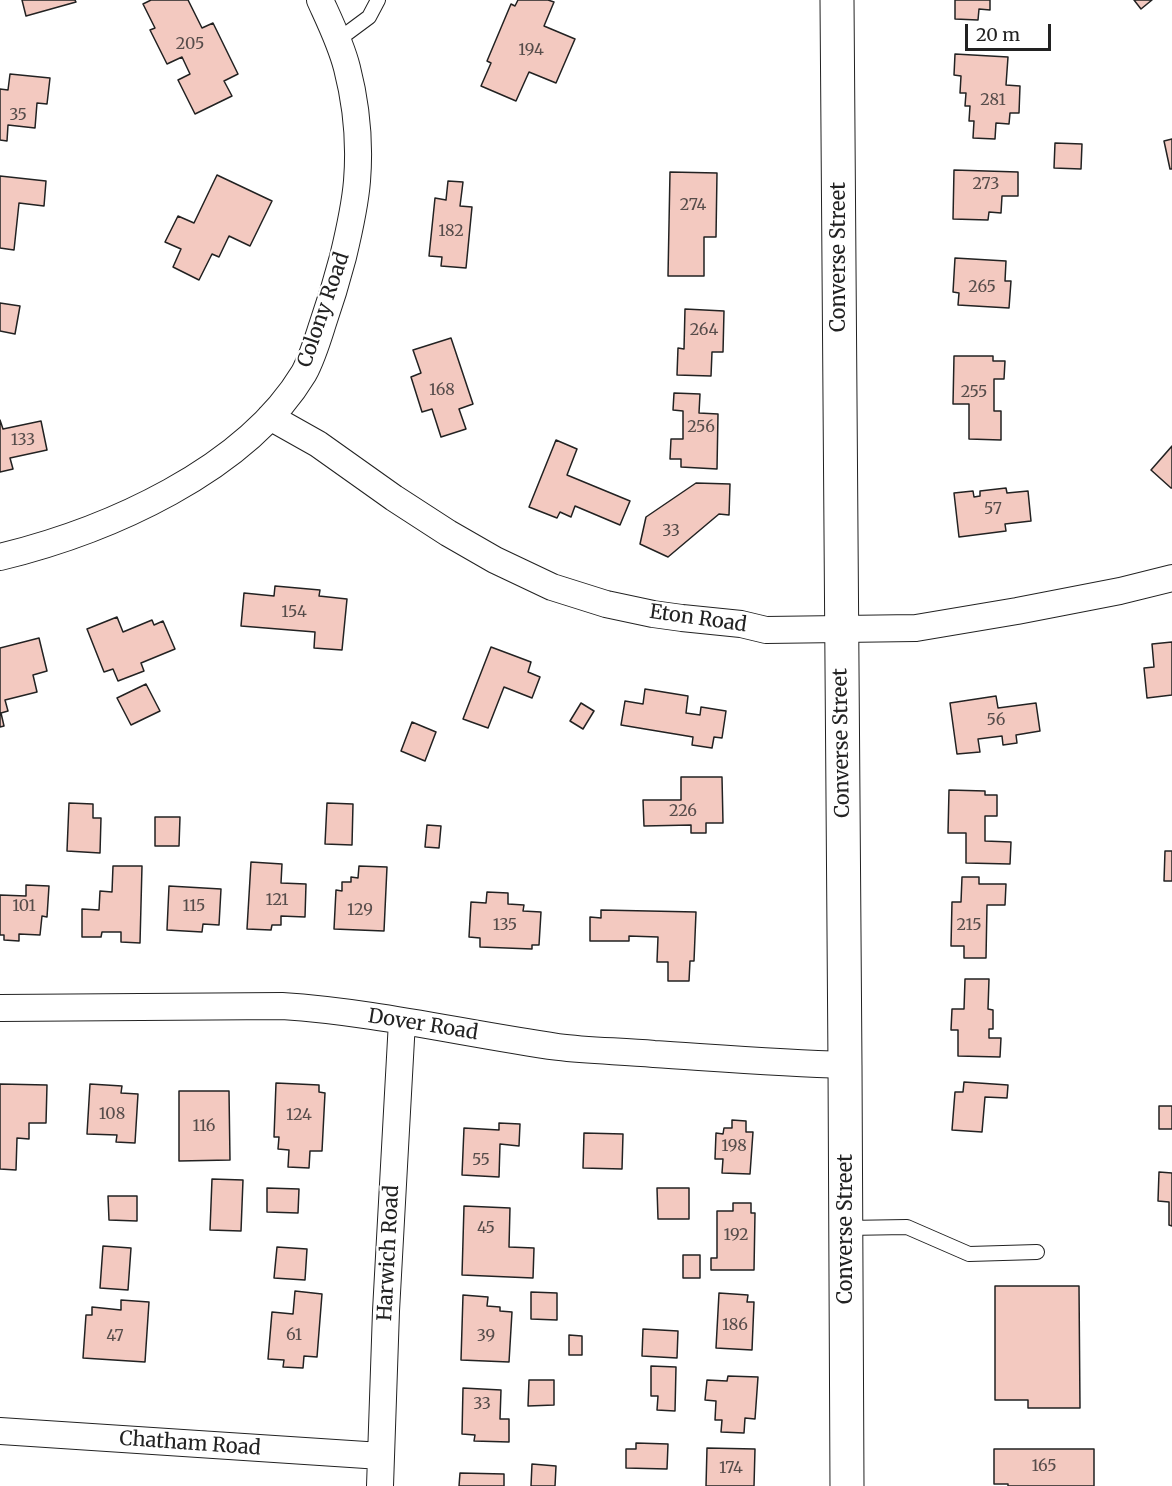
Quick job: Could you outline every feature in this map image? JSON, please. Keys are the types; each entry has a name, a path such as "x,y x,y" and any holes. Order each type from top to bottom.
{"main road":[{"name":"Converse Street","path":"837,0 847,1486"}],"street":[{"name":"Colony Road","path":"0,557 111,522 177,488 250,437 289,395 305,371 315,350 337,283 349,235 357,181 357,125 347,68 338,40 320,0"},
{"name":"Eton Road","path":"270,417 318,444 394,498 495,560 552,587 606,604 673,617 741,624 766,630 916,628 1120,591 1172,578"},
{"name":"Dover Road","path":"0,1008 282,1006 402,1021 561,1047 845,1065"},
{"name":"Harwich Road","path":"380,1486 386,1311 402,1021"},
{"name":"Chatham Road","path":"0,1431 381,1456"}],"lane":[{"path":"338,40 369,17 378,0"},
{"path":"846,1227 907,1227 969,1254 1037,1252"}],"building":[{"path":"22,0 75,0 76,2 26,16"},
{"path":"151,0 188,0 202,28 213,23 238,74 224,81 232,96 195,114 178,80 190,74 182,57 167,64 150,30 155,28 143,4"},
{"path":"518,0 554,2 544,26 575,39 556,83 529,72 516,101 481,86 491,63 487,61 511,4 515,6"},
{"path":"955,0 990,0 990,10 979,9 978,20 955,19"},
{"path":"1134,0 1152,0 1141,9"},
{"path":"955,54 1008,57 1006,85 1020,86 1019,113 1010,113 1009,124 996,123 995,139 973,138 974,121 969,121 970,106 965,106 966,93 960,93 961,76 954,75"},
{"path":"10,74 50,78 47,104 37,103 35,128 8,125 7,141 0,140 0,89 8,90"},
{"path":"1172,139 1172,169 1170,169 1164,141"},
{"path":"1055,143 1082,144 1081,169 1054,168"},
{"path":"954,170 1018,172 1018,196 1002,196 1001,213 989,212 988,220 953,219"},
{"path":"670,172 717,173 716,237 704,237 704,276 668,276"},
{"path":"217,175 272,201 250,246 229,236 219,257 212,254 199,280 173,267 181,249 165,242 178,216 194,223"},
{"path":"0,176 46,181 44,206 19,203 14,250 0,248"},
{"path":"448,181 463,182 460,206 472,207 466,268 441,266 442,257 429,256 435,198 446,200"},
{"path":"955,258 1006,261 1005,281 1011,281 1009,308 958,305 959,293 953,292"},
{"path":"0,303 20,306 15,334 0,331"},
{"path":"685,309 724,311 723,352 712,352 711,376 677,375 678,348 684,349"},
{"path":"451,338 473,404 459,409 466,429 441,437 432,409 422,412 411,377 421,373 413,350"},
{"path":"954,356 993,356 993,361 1005,361 1004,379 994,379 994,411 1001,411 1001,440 969,439 969,404 953,404"},
{"path":"674,393 700,394 699,413 718,414 717,469 681,467 681,459 670,459 671,439 683,439 683,411 673,410"},
{"path":"0,420 3,429 41,421 47,450 10,458 13,469 0,472"},
{"path":"556,440 577,449 567,475 630,501 620,525 575,506 571,517 560,512 557,518 529,507"},
{"path":"1172,446 1172,488 1171,488 1151,470"},
{"path":"696,483 730,484 729,515 719,514 668,557 640,544 646,517"},
{"path":"1006,488 1007,493 1028,491 1031,521 1005,524 1006,531 959,537 954,493 973,491 974,497 980,496 980,491"},
{"path":"275,586 320,590 319,596 347,599 342,650 314,648 315,632 241,626 244,593 274,596"},
{"path":"117,617 123,632 152,620 154,625 163,621 175,649 141,663 144,671 118,681 113,669 104,672 87,629"},
{"path":"39,638 47,671 33,675 37,692 5,700 8,711 1,713 4,726 0,727 0,648"},
{"path":"1172,642 1172,695 1147,698 1144,668 1154,667 1152,644"},
{"path":"491,647 531,662 528,672 540,677 532,698 504,687 488,728 463,719"},
{"path":"146,684 160,711 131,725 117,698"},
{"path":"645,689 688,696 686,713 700,715 701,707 726,711 722,738 714,737 712,748 692,745 693,737 621,725 625,701 643,704"},
{"path":"996,696 998,708 1036,703 1040,731 1016,735 1017,743 1003,745 1002,736 978,739 980,752 957,754 950,703"},
{"path":"581,703 594,711 583,729 570,721"},
{"path":"412,722 436,732 425,761 401,751"},
{"path":"681,777 722,777 723,823 706,823 706,833 691,833 691,825 644,826 643,800 681,800"},
{"path":"949,790 985,791 985,795 997,795 997,816 985,816 985,841 1011,842 1010,864 966,863 966,833 948,833"},
{"path":"69,803 93,804 93,818 101,818 100,853 67,851"},
{"path":"327,803 353,804 352,845 325,844"},
{"path":"155,817 180,817 179,846 155,846"},
{"path":"427,825 441,826 439,848 425,847"},
{"path":"1165,851 1172,851 1172,881 1164,881"},
{"path":"251,862 282,864 281,883 306,884 305,917 281,916 281,925 272,925 271,930 247,929"},
{"path":"113,866 142,866 140,943 121,942 121,932 102,932 101,937 82,937 82,909 99,910 100,891 112,892"},
{"path":"359,866 387,867 384,931 334,929 336,890 342,891 342,882 351,882 351,877 358,878"},
{"path":"962,877 979,877 979,884 1006,884 1005,905 987,905 986,958 964,958 964,946 951,946 952,902 961,902"},
{"path":"26,885 49,886 47,917 42,916 40,935 19,934 19,941 4,940 4,935 0,935 0,895 26,896"},
{"path":"169,886 221,889 219,925 203,924 202,932 167,930"},
{"path":"487,892 508,893 508,904 524,905 523,911 541,912 539,945 532,945 532,949 480,947 480,938 469,937 471,902 486,903"},
{"path":"601,910 696,912 694,961 690,961 689,981 668,981 668,962 657,962 658,937 629,936 629,941 590,941 590,917 601,918"},
{"path":"965,979 989,979 988,1009 993,1010 993,1029 989,1029 989,1038 1001,1038 1000,1057 958,1056 958,1030 951,1030 952,1009 964,1009"},
{"path":"964,1082 1008,1085 1007,1098 985,1097 982,1132 952,1130 955,1092 963,1092"},
{"path":"276,1083 319,1085 319,1092 325,1093 322,1151 310,1151 309,1168 288,1167 289,1150 278,1149 279,1137 274,1137"},
{"path":"0,1084 47,1085 46,1123 29,1123 29,1139 17,1138 16,1170 0,1169"},
{"path":"90,1084 122,1086 121,1093 138,1094 135,1143 116,1142 117,1135 87,1134"},
{"path":"179,1091 229,1091 230,1160 179,1161"},
{"path":"1159,1106 1172,1106 1172,1129 1159,1129"},
{"path":"732,1120 746,1121 746,1132 753,1132 750,1174 722,1173 723,1159 715,1159 716,1133 723,1134 724,1128 732,1128"},
{"path":"499,1123 520,1124 519,1146 500,1144 499,1177 462,1175 464,1128 499,1130"},
{"path":"584,1133 623,1134 622,1169 583,1168"},
{"path":"1159,1172 1172,1173 1172,1226 1169,1225 1169,1202 1158,1201"},
{"path":"212,1179 243,1180 241,1231 210,1230"},
{"path":"267,1188 299,1189 298,1213 267,1212"},
{"path":"657,1188 689,1188 689,1219 658,1219"},
{"path":"108,1196 137,1196 137,1221 109,1220"},
{"path":"733,1203 751,1203 751,1213 755,1213 754,1270 711,1270 711,1258 717,1258 717,1211 733,1211"},
{"path":"464,1206 510,1208 509,1247 534,1248 533,1278 462,1275"},
{"path":"103,1246 131,1248 128,1290 100,1288"},
{"path":"277,1247 307,1249 305,1280 274,1278"},
{"path":"683,1255 700,1255 700,1278 683,1278"},
{"path":"995,1286 1079,1286 1080,1408 1028,1408 1028,1400 995,1400"},
{"path":"295,1291 322,1294 317,1357 304,1356 303,1368 283,1367 284,1360 268,1359 272,1312 293,1314"},
{"path":"531,1292 557,1293 557,1320 531,1319"},
{"path":"719,1293 748,1295 747,1302 754,1302 752,1350 716,1348"},
{"path":"463,1295 488,1297 487,1306 500,1307 500,1311 512,1312 509,1362 461,1360"},
{"path":"121,1300 149,1302 145,1362 83,1358 86,1315 92,1315 92,1307 121,1310"},
{"path":"643,1329 678,1331 677,1358 642,1356"},
{"path":"569,1335 582,1336 582,1355 569,1355"},
{"path":"651,1366 676,1367 675,1411 657,1410 658,1396 651,1396"},
{"path":"728,1376 758,1377 755,1419 745,1418 744,1433 721,1432 722,1420 715,1420 716,1401 705,1400 707,1380 727,1381"},
{"path":"529,1380 554,1380 554,1405 528,1406"},
{"path":"463,1388 501,1390 500,1419 509,1419 509,1442 474,1441 475,1435 462,1434"},
{"path":"636,1443 668,1444 667,1469 626,1468 626,1449 636,1449"},
{"path":"707,1448 755,1449 754,1486 706,1486"},
{"path":"994,1449 1094,1449 1094,1486 994,1484"},
{"path":"532,1464 556,1466 555,1486 531,1486"},
{"path":"460,1473 504,1474 504,1486 459,1486"}]}
